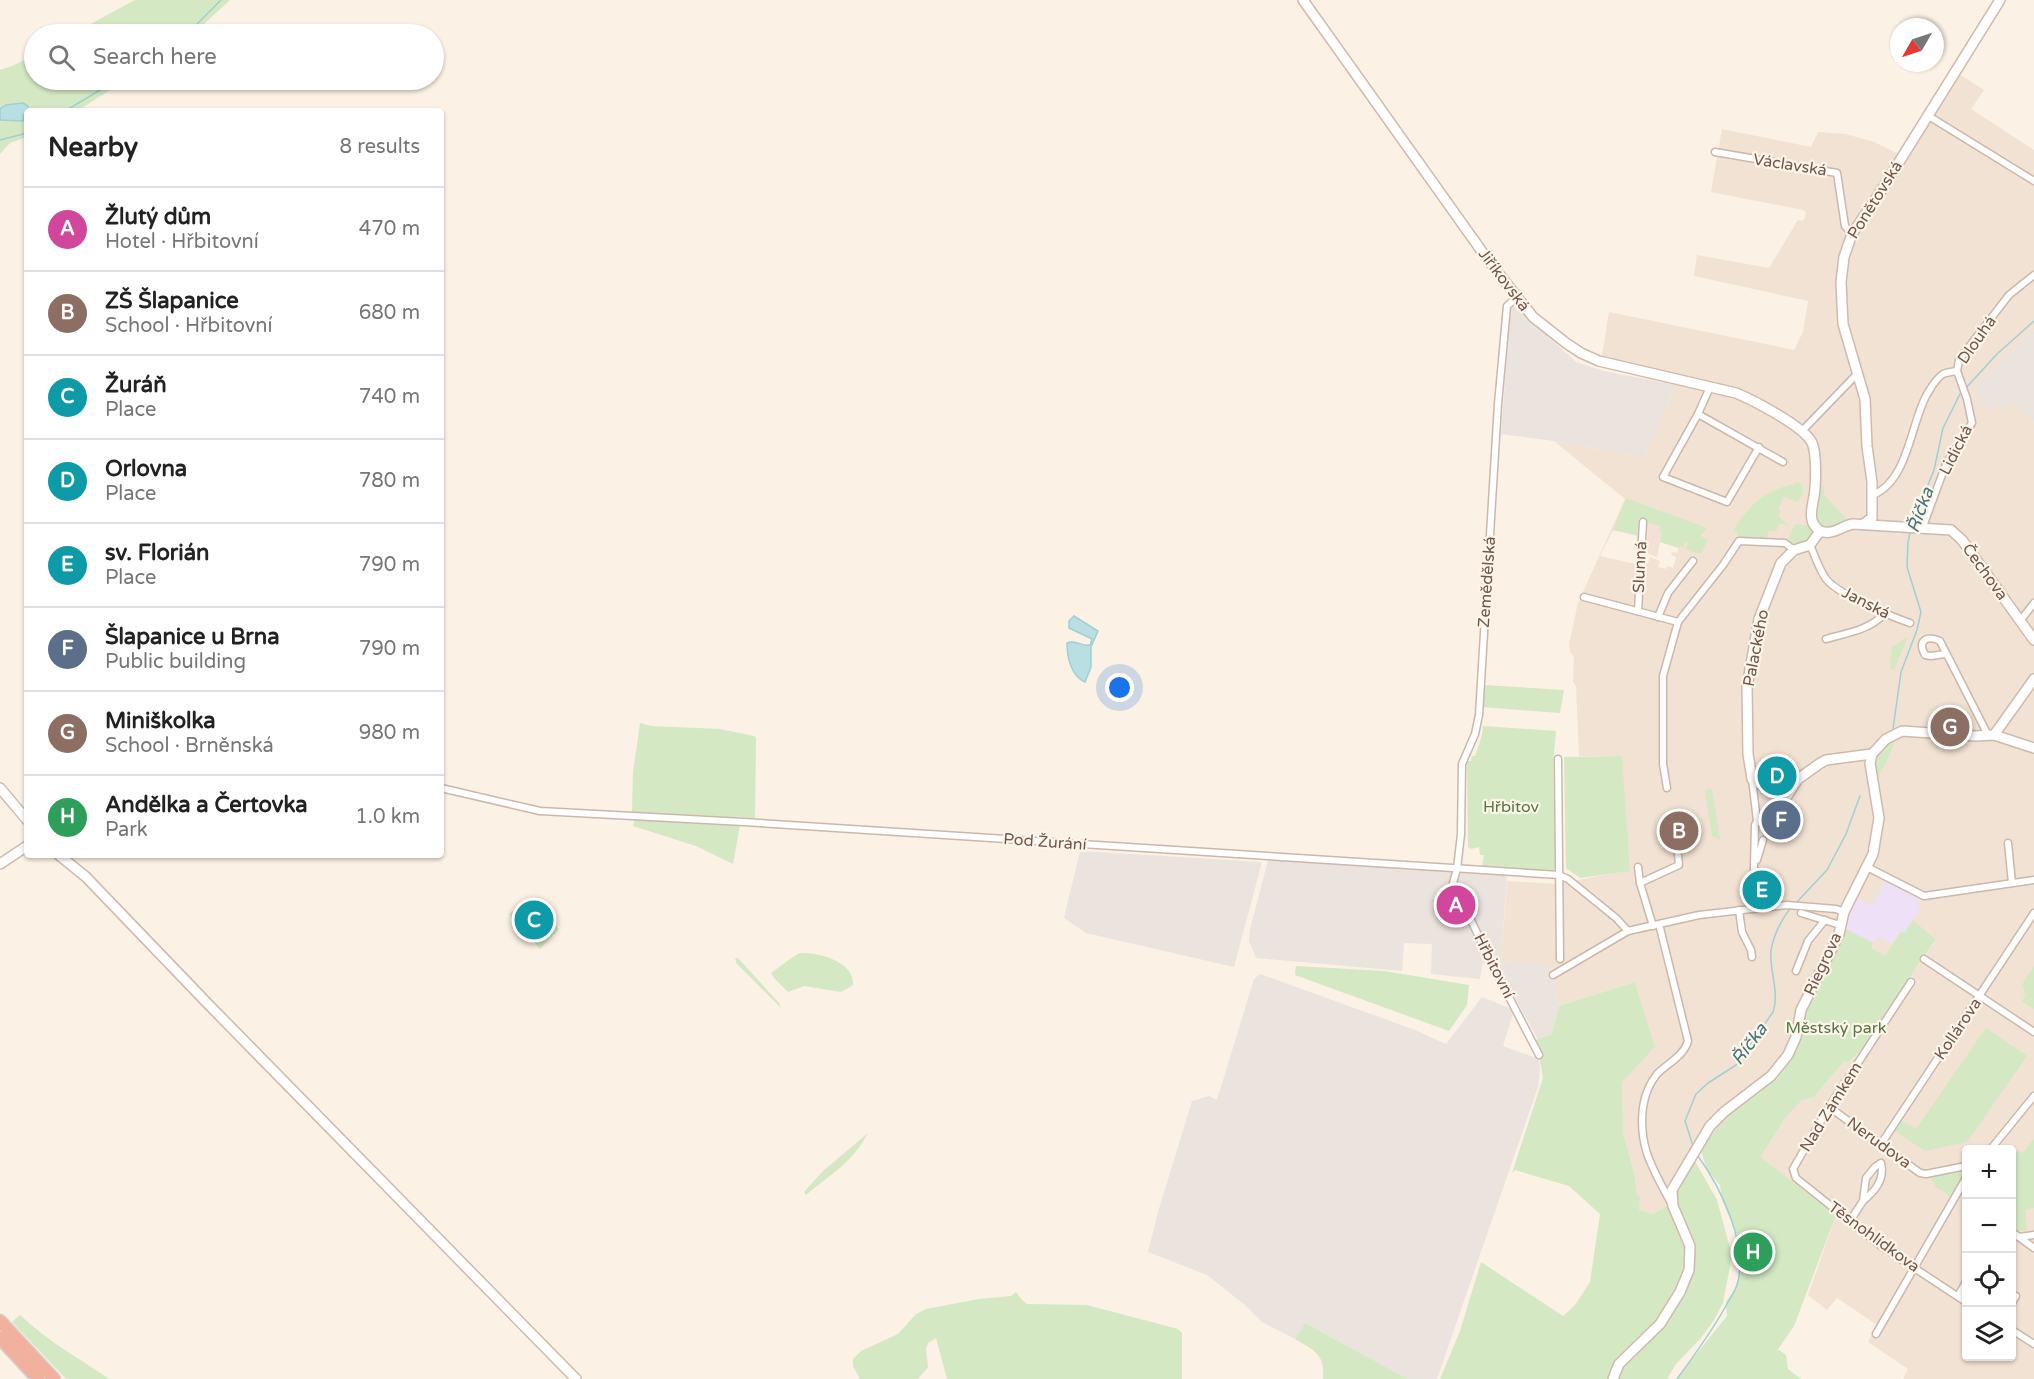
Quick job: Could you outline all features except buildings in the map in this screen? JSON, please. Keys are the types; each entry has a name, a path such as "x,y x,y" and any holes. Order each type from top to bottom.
{"highway":[{"path":"0,1321 54,1379"},
{"path":"0,1338 38,1379"}],"street":[{"name":"Jiříkovská","path":"1304,0 1488,260 1533,317 1581,353 1599,361 1710,387 1751,400 1802,431"},
{"name":"Ponětovská","path":"1873,499 1865,399 1843,324 1842,269 1852,234 2000,0"},
{"path":"1927,115 2034,181"},
{"name":"Václavská","path":"1715,153 1837,173 1845,226 1852,234"},
{"name":"Dlouhá","path":"1873,499 1887,487 1900,468 1921,408 1931,387 1945,373 1957,371 1959,360 2009,295 2034,275"},
{"name":"Zemědělská","path":"1457,869 1461,834 1462,764 1475,734 1479,715 1498,404 1507,306 1517,297"},
{"name":"Lidická","path":"1919,529 1946,464 1972,423 1967,399 1957,371"},
{"path":"1667,788 1663,764 1663,676 1678,622 1739,541 1785,543 1794,550 1810,545 1820,531 1812,519 1815,494 1813,445 1802,431 1858,373"},
{"path":"1710,387 1698,414 1663,477 1727,502 1759,447"},
{"path":"1698,414 1784,462"},
{"path":"1863,524 1872,518 1873,499"},
{"path":"1873,499 1878,518 1891,527"},
{"name":"Slunná","path":"1638,611 1643,522"},
{"name":"Čechova","path":"1820,531 1827,534 1845,525 1863,524 1951,530 1962,540 2034,640"},
{"name":"Janská","path":"1810,545 1825,578 1832,585 1884,614 1910,623"},
{"name":"Palackého","path":"1752,778 1748,754 1748,671 1759,619 1781,563 1794,550"},
{"path":"1658,617 1668,593 1693,561"},
{"path":"1584,597 1678,622"},
{"path":"2020,621 2034,603"},
{"path":"1826,639 1866,627 1884,614"},
{"path":"1945,654 1991,735"},
{"path":"1991,735 2034,679"},
{"path":"1757,820 1763,824 1770,822 1798,779 1819,764 1826,760 1872,754 1886,739 1902,731 1991,735 2034,748"},
{"name":"Riegrova","path":"1673,1206 1672,1190 1710,1126 1724,1112 1771,1076 1788,1055 1796,1037 1801,1010 1839,934 1844,912 1873,854 1879,818 1870,763 1872,754"},
{"path":"1558,759 1560,959"},
{"path":"1752,778 1785,798"},
{"path":"1752,778 1757,820 1753,909"},
{"path":"0,788 24,810"},
{"name":"Pod Žurání","path":"444,789 540,811 1457,869"},
{"path":"16,804 24,816"},
{"path":"1755,866 1763,840"},
{"path":"2008,843 2012,883"},
{"path":"1640,883 1679,865 1677,845"},
{"path":"0,864 24,848"},
{"path":"15,855 24,853"},
{"path":"62,858 86,877 576,1379"},
{"path":"73,858 86,877"},
{"path":"1612,1379 1619,1364 1660,1324 1680,1292 1689,1270 1690,1246 1673,1206 1658,1181 1642,1138 1641,1120 1648,1085 1686,1049 1688,1041 1656,925 1640,883 1638,867"},
{"path":"1867,867 1924,896 2034,880"},
{"path":"1457,869 1559,875 1568,879 1616,918 1628,931"},
{"name":"Hřbitovní","path":"1457,869 1453,883 1539,1055"},
{"path":"1552,975 1628,931 1699,915 1790,904 1844,912"},
{"path":"1739,910 1742,932 1752,957"},
{"path":"1801,913 1840,925"},
{"name":"Kollárova","path":"1881,1144 2034,913"},
{"path":"1796,971 1808,940 1825,920"},
{"path":"1924,959 2034,1032"},
{"name":"Nad Zámkem","path":"1793,1174 1793,1169 1829,1107 1911,982"},
{"path":"1992,1145 2034,1096"},
{"name":"Nerudova","path":"1829,1107 1920,1173 1926,1174 1962,1167"},
{"path":"1863,1201 1869,1172 1881,1163 1890,1151"},
{"path":"1850,1221 1863,1201 1880,1183 1883,1170 1881,1163"},
{"name":"Těsnohlídkova","path":"1793,1174 1881,1246 1962,1299"},
{"path":"1876,1334 1962,1185"},
{"path":"2016,1235 2034,1248"},
{"path":"2019,1237 2034,1235"},
{"path":"1958,1296 1962,1289"},
{"path":"2016,1333 2034,1344"}],"shaded area":[{"path":"1956,72 1984,90 1971,109 2034,150 2034,330 1974,390 1990,410 2000,403 2004,409 2013,400 2034,423 2034,1139 2022,1154 2018,1150 2016,1152 2016,1145 1962,1145 1962,1361 2016,1361 2016,1229 2018,1231 2025,1210 2034,1208 2034,1379 1903,1379 1908,1369 1868,1342 1877,1325 1837,1298 1827,1310 1808,1295 1836,1215 1759,1157 1785,1118 1802,1100 1813,1098 1844,1061 1849,1063 1866,1045 1925,954 1936,941 1913,921 1908,928 1901,931 1885,957 1870,948 1873,944 1846,929 1839,934 1789,1054 1771,1076 1723,1111 1668,1205 1653,1214 1639,1211 1635,1176 1623,1132 1622,1081 1655,1047 1635,982 1559,1006 1549,965 1501,961 1507,881 1557,884 1630,870 1621,756 1579,756 1576,686 1573,682 1574,657 1570,652 1569,644 1578,603 1625,499 1554,441 1644,458 1680,376 1602,356 1609,312 1794,350 1803,332 1808,301 1694,276 1697,255 1769,268 1798,220 1803,221 1806,212 1711,192 1722,129 1811,147 1818,132 1846,134 1874,142 1903,156","holes":["1613,530 1637,536 1635,564 1600,556","1660,542 1679,548 1677,553 1672,552 1671,555 1676,557 1673,568 1658,567 1660,561 1650,557 1646,563 1647,553 1657,557"]},
{"path":"1511,303 1576,362 1604,371 1676,385 1644,458 1554,441 1501,434"},
{"path":"2034,330 2034,423 2013,401 2004,409 2000,403 1990,411 1974,390 1977,383"},
{"path":"1080,851 1262,862 1234,967 1086,933 1064,918"},
{"path":"1268,860 1408,866 1507,874 1501,961 1549,965 1559,1006 1552,1034 1538,1040 1493,957 1482,965 1480,979 1431,974 1432,944 1404,943 1402,971 1256,958 1249,941 1250,929"},
{"path":"1885,881 1921,900 1917,906 1921,909 1904,933 1901,931 1892,944 1879,936 1873,943 1846,929 1845,917 1857,898 1872,906"},
{"path":"1260,974 1415,1030 1446,1044 1482,997 1514,1010 1503,1046 1539,1059 1538,1087 1437,1379 1408,1379 1305,1323 1295,1339 1262,1322 1245,1305 1207,1275 1148,1252 1192,1101 1209,1096 1217,1100 1254,979"}],"green space":[{"path":"135,0 230,0 204,24 91,24"},
{"path":"24,60 24,90 110,90 82,108 24,108 24,138 10,143 0,154 0,70"},
{"path":"1797,482 1802,484 1803,492 1798,502 1784,497 1778,509 1780,510 1779,517 1790,527 1780,523 1776,531 1768,531 1767,538 1737,536 1738,532 1733,531 1754,504 1767,494"},
{"path":"1818,484 1821,484 1824,488 1824,495 1848,521 1826,530 1817,525 1814,515"},
{"path":"1626,498 1707,528 1700,536 1708,539 1701,554 1686,550 1688,542 1686,541 1683,547 1679,548 1660,542 1662,533 1660,526 1639,518 1637,535 1613,530"},
{"path":"1795,524 1811,526 1813,534 1807,541 1798,545 1788,539"},
{"path":"1908,637 1894,670 1890,669 1892,647"},
{"path":"1485,685 1564,690 1560,713 1482,707"},
{"path":"640,723 651,726 720,729 754,736 756,738 755,818 632,812 633,772"},
{"name":"Hřbitov","path":"1483,726 1556,731 1553,764 1556,871 1482,867 1484,855 1480,855 1479,847 1471,849 1468,847 1467,761 1471,761 1472,756 1475,756"},
{"path":"1895,739 1890,755 1877,778 1875,777 1875,759 1877,754"},
{"path":"1622,756 1630,871 1580,878 1566,868 1564,757"},
{"path":"1712,789 1720,840 1712,836 1705,790"},
{"path":"635,818 740,825 733,864 696,846 633,826"},
{"path":"1758,879 1785,894 1757,898"},
{"path":"529,900 535,903 559,929 540,949 509,914"},
{"name":"Městský park","path":"1913,920 1936,940 1866,1045 1848,1063 1844,1061 1813,1098 1802,1100 1785,1118 1760,1157 1836,1215 1794,1326 1777,1351 1786,1355 1788,1369 1801,1379 1676,1379 1727,1316 1726,1302 1735,1289 1742,1265 1740,1242 1722,1200 1720,1185 1707,1170 1701,1151 1723,1118 1777,1079 1792,1059 1798,1048 1804,1011 1846,929 1873,943 1871,948 1885,956 1901,931 1904,933"},
{"path":"800,953 817,954 834,960 848,970 853,985 841,992 804,986 788,992 771,973"},
{"path":"738,958 781,1008 737,964 735,959"},
{"path":"1296,966 1384,971 1469,985 1467,1005 1449,1031 1295,975"},
{"path":"2034,966 2034,1009 2022,1001 2026,994 2023,992 2025,989 2021,986"},
{"path":"1635,982 1655,1047 1622,1082 1623,1132 1635,1176 1637,1195 1640,1196 1639,1210 1653,1214 1668,1205 1665,1193 1672,1190 1692,1156 1717,1200 1730,1248 1731,1261 1723,1303 1701,1338 1676,1364 1667,1379 1440,1379 1460,1331 1481,1262 1563,1316 1575,1305 1590,1282 1600,1214 1569,1186 1515,1170 1512,1173 1543,1078 1539,1055 1533,1041 1552,1034 1559,1006"},
{"path":"1986,1028 2027,1056 1967,1142 1925,1151 1895,1131 1902,1121 1916,1129"},
{"path":"868,1133 848,1160 806,1195 804,1192 823,1171"},
{"path":"2034,1139 2034,1208 2025,1210 2027,1230 2018,1231 2016,1229 2016,1152 2018,1150 2022,1153"},
{"path":"1962,1168 1962,1179 1951,1197 1936,1187 1930,1176"},
{"path":"1016,1292 1027,1304 1087,1305 1178,1329 1182,1333 1182,1379 947,1379 936,1338 928,1343 926,1349 928,1367 918,1379 860,1379 853,1366 853,1359 861,1351 898,1334 916,1314 926,1309 979,1299 1011,1296"},
{"path":"20,1315 52,1341 109,1379 66,1379 12,1322"},
{"path":"1305,1323 1408,1379 1323,1379 1322,1364 1317,1354 1295,1339"}],"water":[{"path":"23,103 28,106 28,108 24,108 23,121 0,120 0,109 6,105"},
{"path":"1074,616 1098,631 1091,647 1091,667 1085,682 1073,671 1067,643 1090,645 1092,639 1069,628 1069,621"}],"waterway":[{"path":"197,24 221,0"},
{"path":"70,108 100,90"},
{"path":"0,140 24,134"},
{"name":"Říčka","path":"1965,389 1997,354 2034,321"},
{"name":"Říčka","path":"1912,525 1934,470 1943,428 1961,392"},
{"name":"Říčka","path":"1893,729 1901,672 1917,630 1921,612 1907,567 1910,532"},
{"name":"Říčka","path":"1795,904 1827,870 1846,834 1860,796"},
{"name":"Říčka","path":"1693,1146 1685,1121 1696,1094 1708,1083 1736,1065 1773,1012 1775,989 1771,951 1778,928 1791,908"},
{"name":"Říčka","path":"1677,1379 1723,1312 1736,1287 1740,1269 1739,1252 1731,1218 1724,1200 1698,1156"}],"place":[{"name":"Miniškolka","path":"1950,727"},
{"name":"Orlovna","path":"1777,776"},
{"name":"Šlapanice u Brna","path":"1781,820"},
{"name":"ZŠ Šlapanice","path":"1679,831"},
{"name":"sv. Florián","path":"1762,890"},
{"name":"Žlutý dům","path":"1456,905"},
{"name":"Žuráň","path":"534,920"},
{"name":"Andělka a Čertovka","path":"1753,1252"}]}
